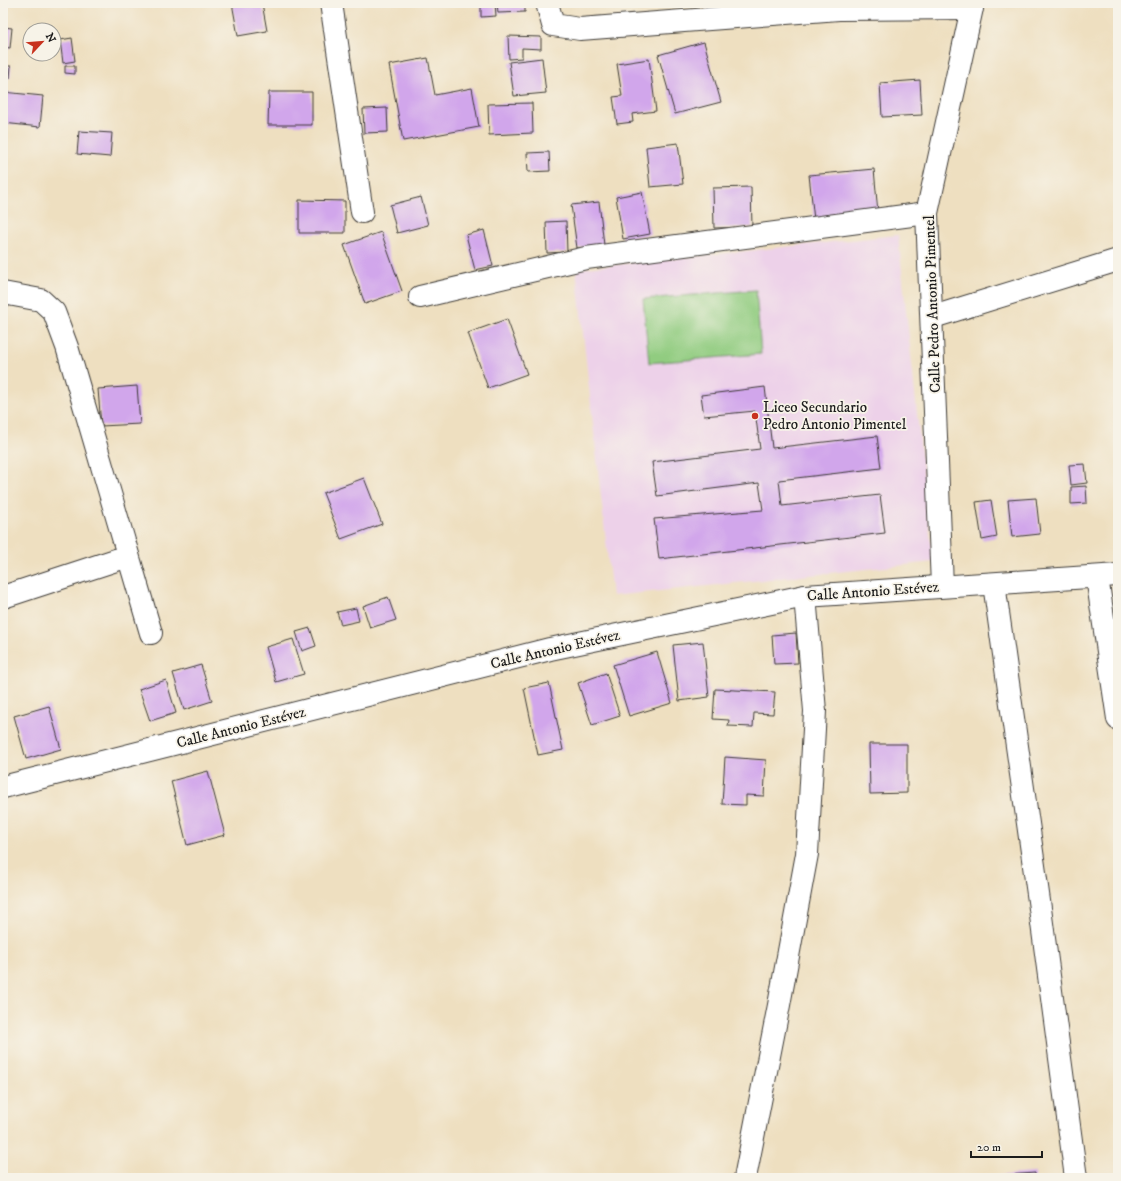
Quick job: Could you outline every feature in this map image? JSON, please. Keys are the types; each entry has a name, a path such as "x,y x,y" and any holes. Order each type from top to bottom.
{"street":[{"path":"331,3 362,212"},
{"path":"546,3 553,25 580,29 839,9 972,6"},
{"name":"Calle Pedro Antonio Pimentel","path":"942,586 928,213 972,6"},
{"path":"420,297 586,258 928,213"},
{"path":"932,317 1118,260"},
{"path":"3,293 41,300 54,312 67,347 151,633"},
{"path":"3,597 128,556"},
{"path":"1108,576 1118,719"},
{"name":"Calle Antonio Estévez","path":"3,787 550,649 805,596 1108,576"},
{"path":"994,584 1076,1178"},
{"path":"745,1178 807,854 814,711 805,596"}],"shaded area":[{"name":"Liceo Secundario Pedro Antonio Pimentel","path":"898,235 933,562 612,596 576,269"}],"green space":[{"path":"756,290 761,354 649,363 643,299"}],"building":[{"path":"232,3 262,3 267,31 238,36"},
{"path":"481,3 495,3 496,16 481,17"},
{"path":"497,3 525,3 525,12 498,13"},
{"path":"3,27 12,28 10,48 3,47"},
{"path":"508,36 541,37 541,49 522,48 522,58 509,59"},
{"path":"72,38 75,61 63,63 62,40"},
{"path":"704,42 721,102 675,114 658,55"},
{"path":"428,58 435,95 472,88 479,127 403,141 389,65"},
{"path":"542,58 546,93 514,96 509,62"},
{"path":"649,59 656,111 632,114 633,122 617,124 613,97 622,96 617,64"},
{"path":"3,66 11,66 10,78 3,77"},
{"path":"65,66 75,66 75,74 65,73"},
{"path":"920,80 922,115 882,117 880,83"},
{"path":"3,92 43,96 40,127 3,123"},
{"path":"269,92 312,92 312,125 268,125"},
{"path":"532,103 533,133 489,135 488,104"},
{"path":"387,108 388,132 364,133 363,109"},
{"path":"79,131 112,133 110,157 77,154"},
{"path":"678,143 683,184 650,187 646,147"},
{"path":"549,152 550,171 528,172 527,153"},
{"path":"874,169 878,213 814,220 809,175"},
{"path":"751,187 752,227 714,228 713,188"},
{"path":"642,192 650,234 623,239 616,197"},
{"path":"421,197 428,225 397,233 390,205"},
{"path":"299,200 345,201 345,233 299,233"},
{"path":"599,202 604,245 577,248 571,205"},
{"path":"566,221 567,252 547,253 546,222"},
{"path":"484,230 493,266 475,270 466,235"},
{"path":"381,232 402,291 365,304 344,245"},
{"path":"507,319 527,374 488,388 468,333"},
{"path":"137,386 140,424 101,426 98,389"},
{"path":"765,387 772,448 877,436 881,468 779,480 782,506 880,495 885,533 659,559 654,519 763,510 759,483 657,496 652,462 760,449 755,411 704,416 701,395"},
{"path":"1085,464 1087,483 1071,485 1069,465"},
{"path":"364,478 382,524 341,539 323,493"},
{"path":"1086,486 1087,503 1071,504 1071,487"},
{"path":"1036,498 1040,534 1012,537 1008,500"},
{"path":"991,500 997,537 982,540 976,502"},
{"path":"388,597 396,620 370,628 363,606"},
{"path":"356,608 359,621 341,625 337,612"},
{"path":"310,628 316,646 302,651 296,632"},
{"path":"796,633 798,663 774,664 772,635"},
{"path":"293,639 304,674 276,682 266,647"},
{"path":"703,642 709,697 679,701 673,645"},
{"path":"657,652 672,703 629,716 613,665"},
{"path":"201,665 212,701 184,710 173,673"},
{"path":"606,673 620,716 592,725 578,683"},
{"path":"166,680 176,713 150,721 139,689"},
{"path":"549,683 563,750 538,755 524,688"},
{"path":"715,689 775,692 773,714 754,713 753,727 728,726 729,720 713,719"},
{"path":"49,706 61,749 26,759 14,716"},
{"path":"869,744 907,744 907,793 870,794"},
{"path":"725,757 766,760 764,796 746,795 746,805 722,804"},
{"path":"208,771 225,835 187,845 171,781"},
{"path":"1035,1173 1035,1178 981,1177"}],"place":[{"name":"Liceo Secundario Pedro Antonio Pimentel","path":"755,416"}]}
